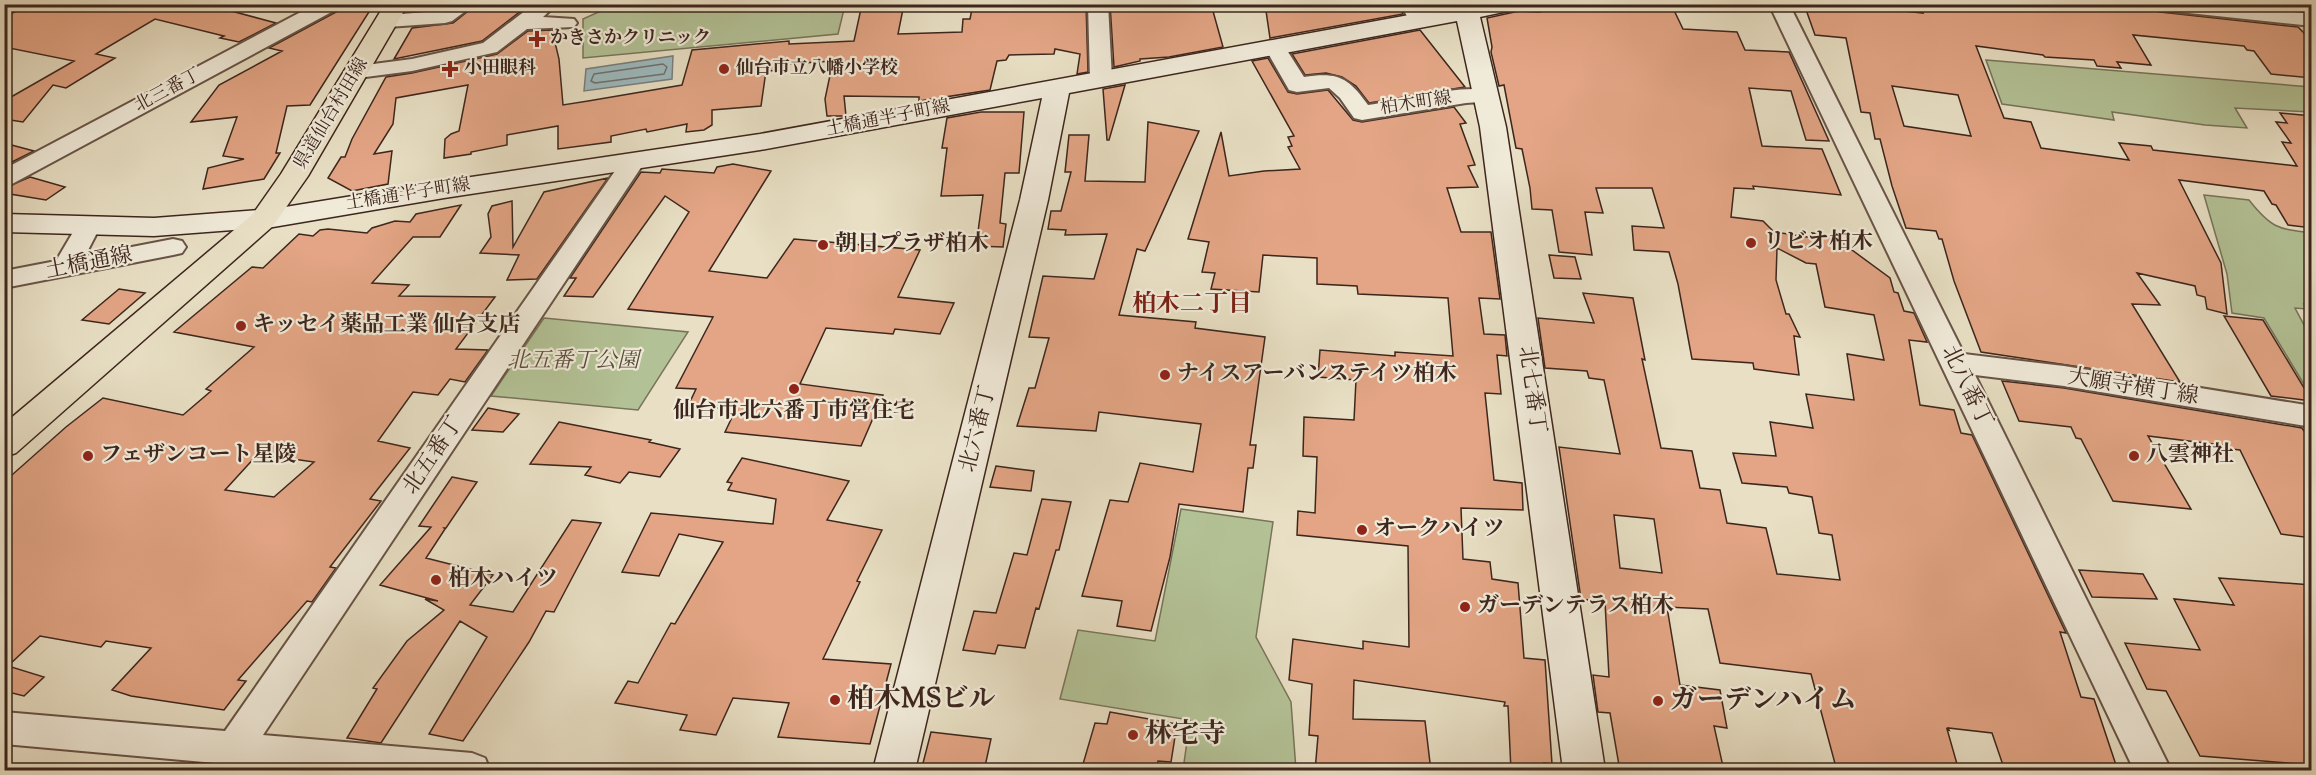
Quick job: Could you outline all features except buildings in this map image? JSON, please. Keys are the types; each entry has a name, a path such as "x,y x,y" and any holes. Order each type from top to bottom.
{"main road":[{"name":"県道仙台村田線","path":"4,444 263,220 294,176 392,13"}],"street":[{"name":"北三番丁","path":"4,179 332,4"},
{"path":"392,13 445,17 465,4"},
{"path":"358,72 412,65 490,48 547,4"},
{"path":"1098,4 1101,79"},
{"name":"土橋通半子町線","path":"4,223 202,226 263,220 447,189 633,163 760,142 1276,48 1414,13 1467,12 1510,4"},
{"name":"北八番丁","path":"1779,4 2153,771"},
{"path":"2160,4 2312,20"},
{"name":"北七番丁","path":"1467,12 1486,96 1515,273 1584,771"},
{"path":"523,22 567,23"},
{"name":"柏木町線","path":"1276,48 1297,85 1329,80 1342,85 1362,113 1466,96 1486,96"},
{"name":"北六番丁","path":"894,771 1034,200 1057,87"},
{"name":"北五番丁","path":"234,748 633,163"},
{"path":"65,269 88,226"},
{"name":"土橋通線","path":"4,280 173,247"},
{"name":"大願寺横丁線","path":"1954,363 2064,376 2312,417"},
{"path":"4,728 472,771"}],"green space":[{"path":"614,5 845,5 838,34 583,58 583,19"},
{"path":"1986,60 2311,87 2311,112 2235,108 2247,128 2205,125 2112,112 2114,120 2002,104"},
{"path":"2204,195 2249,200 2263,216 2276,226 2311,233 2311,304 2304,304 2307,309 2295,308 2311,338 2311,396 2264,318 2232,313 2227,274"},
{"name":"北五番丁公園","path":"544,318 688,332 638,410 491,396"},
{"path":"1181,509 1273,522 1256,637 1291,702 1296,770 1225,770 1184,763 1190,720 1060,699 1078,630 1155,641"}],"water":[{"path":"673,56 672,79 584,91 586,69"}],"place":[{"name":"かきさかクリニック","path":"537,39"},
{"name":"小田眼科","path":"450,69"},
{"name":"仙台市立八幡小学校","path":"724,69"},
{"name":"リビオ柏木","path":"1751,243"},
{"name":"朝日プラザ柏木","path":"823,245"},
{"name":"キッセイ薬品工業 仙台支店","path":"241,326"},
{"name":"ナイスアーバンステイツ柏木","path":"1165,375"},
{"name":"仙台市北六番丁市営住宅","path":"794,389"},
{"name":"フェザンコート星陵","path":"88,456"},
{"name":"八雲神社","path":"2134,456"},
{"name":"オークハイツ","path":"1362,530"},
{"name":"柏木ハイツ","path":"436,580"},
{"name":"ガーデンテラス柏木","path":"1465,607"},
{"name":"柏木MSビル","path":"835,700"},
{"name":"ガーデンハイム","path":"1658,701"},
{"name":"林宅寺","path":"1133,735"}],"district":[{"name":"柏木二丁目","path":"1192,305"}]}
